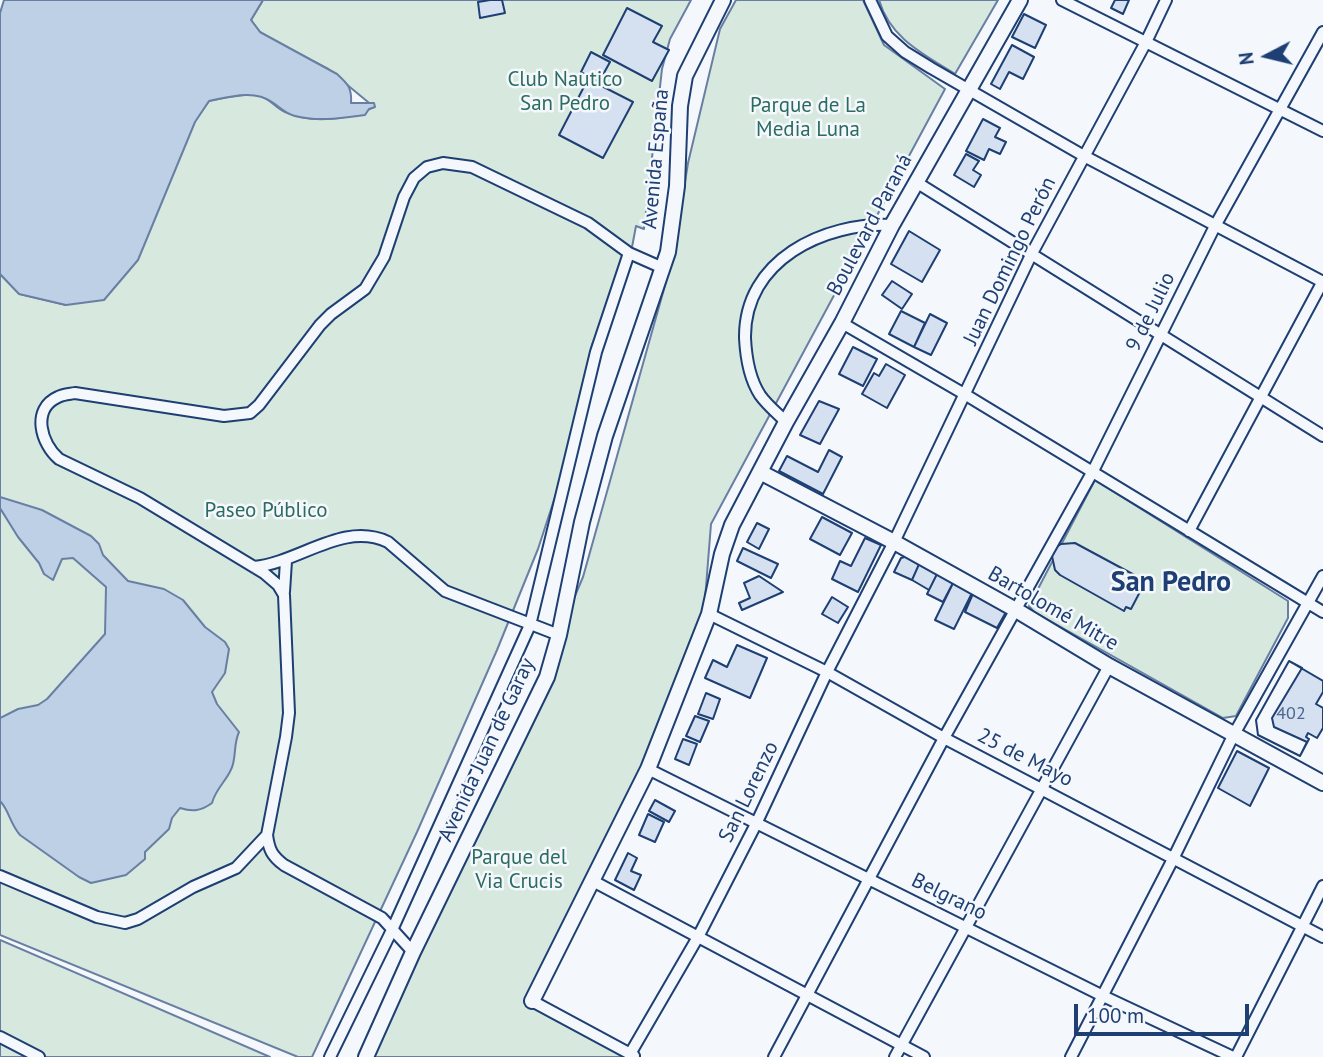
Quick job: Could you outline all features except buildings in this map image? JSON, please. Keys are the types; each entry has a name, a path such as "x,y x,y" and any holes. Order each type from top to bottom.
{"main road":[{"name":"Avenida España","path":"614,405 668,252 674,218 680,107 685,76 723,0"},
{"name":"Boulevard Paraná","path":"532,1001 649,769 709,614 727,537 892,225 1020,0"},
{"name":"Avenida Juan de Garay","path":"366,1057 413,952 547,677 559,635 582,522 614,405"},
{"name":"Bartolomé Mitre","path":"760,472 894,542 1016,610 1108,666 1323,783"}],"street":[{"path":"870,0 879,23 895,44 968,90 1084,156 1323,282 1189,531"},
{"path":"1062,0 1323,131"},
{"name":"Juan Domingo Perón","path":"894,542 1031,255 1166,0"},
{"name":"9 de Julio","path":"774,1057 944,738 1093,471 1216,226 1323,32"},
{"path":"284,595 278,585 254,567 140,498 74,467 52,453 42,434 40,423 51,402 58,397 75,393 224,416 250,413 320,325 365,289 384,257 404,197 414,178 427,167 443,163 472,167 554,206 589,223 629,253 663,268"},
{"path":"916,182 1323,436"},
{"path":"786,422 760,395 751,377 745,328 755,290 770,269 785,255 814,238 849,227 892,225"},
{"path":"330,1057 530,625 596,352 629,253"},
{"path":"842,323 966,394 1323,612"},
{"path":"254,567 286,561 337,538 363,535 378,537 388,542 445,591 559,635"},
{"name":"San Lorenzo","path":"633,1055 756,824 827,672 894,542"},
{"path":"286,561 284,595 289,713 267,835 269,848 274,857 382,918 413,952"},
{"path":"1070,1057 1173,859 1233,736 1323,576"},
{"name":"25 de Mayo","path":"709,614 827,672 944,738 1323,937"},
{"path":"895,1057 1108,666"},
{"name":"Belgrano","path":"649,769 1103,996 1234,1057"},
{"path":"0,876 97,917 125,923 138,919 193,887 236,868 267,835"},
{"path":"592,880 924,1057"},
{"path":"1234,1057 1323,886"},
{"path":"532,1001 633,1055"},
{"path":"0,1037 39,1057"}],"green space":[{"name":"Paseo Público","path":"263,0 691,0 670,39 662,69 644,229 636,226 629,263 592,345 570,451 538,549 417,832 312,1057 298,1057 0,935 0,274 20,294 66,305 209,101 239,95 257,95 285,112 318,119 353,115 374,107 328,69 260,32 251,20"},
{"path":"736,0 863,0 884,45 945,89 711,524 704,612 644,767 528,1001 626,1055 366,1057 526,711 583,577 673,257 688,163 720,29"},
{"path":"879,0 998,0 955,74 899,35 884,13"},
{"path":"1095,480 1288,601 1288,618 1236,716 1223,718 1034,612 1029,606"},
{"path":"0,940 270,1057 0,1057"}],"water":[{"path":"4,0 263,0 251,20 260,32 337,74 348,87 351,103 374,103 375,107 369,109 365,115 312,119 291,115 265,98 257,96 241,95 209,101 195,122 138,260 104,300 66,305 19,294 0,274 0,13"},
{"path":"0,497 42,510 91,536 99,544 103,555 128,581 164,589 183,600 205,627 225,642 229,649 225,673 212,692 217,704 239,732 229,774 212,803 197,810 180,808 172,818 169,829 145,852 145,859 126,875 91,883 79,877 20,835 0,801 0,718 18,709 38,705 47,699 105,634 106,587 73,558 62,559 53,580 44,574 0,508"}],"district":[{"name":"San Pedro","path":"1171,583"}],"park label":[{"name":"Club Nautico San Pedro","path":"565,92"},
{"name":"Parque de La Media Luna","path":"808,118"},
{"name":"Parque del Via Crucis","path":"519,870"}]}
